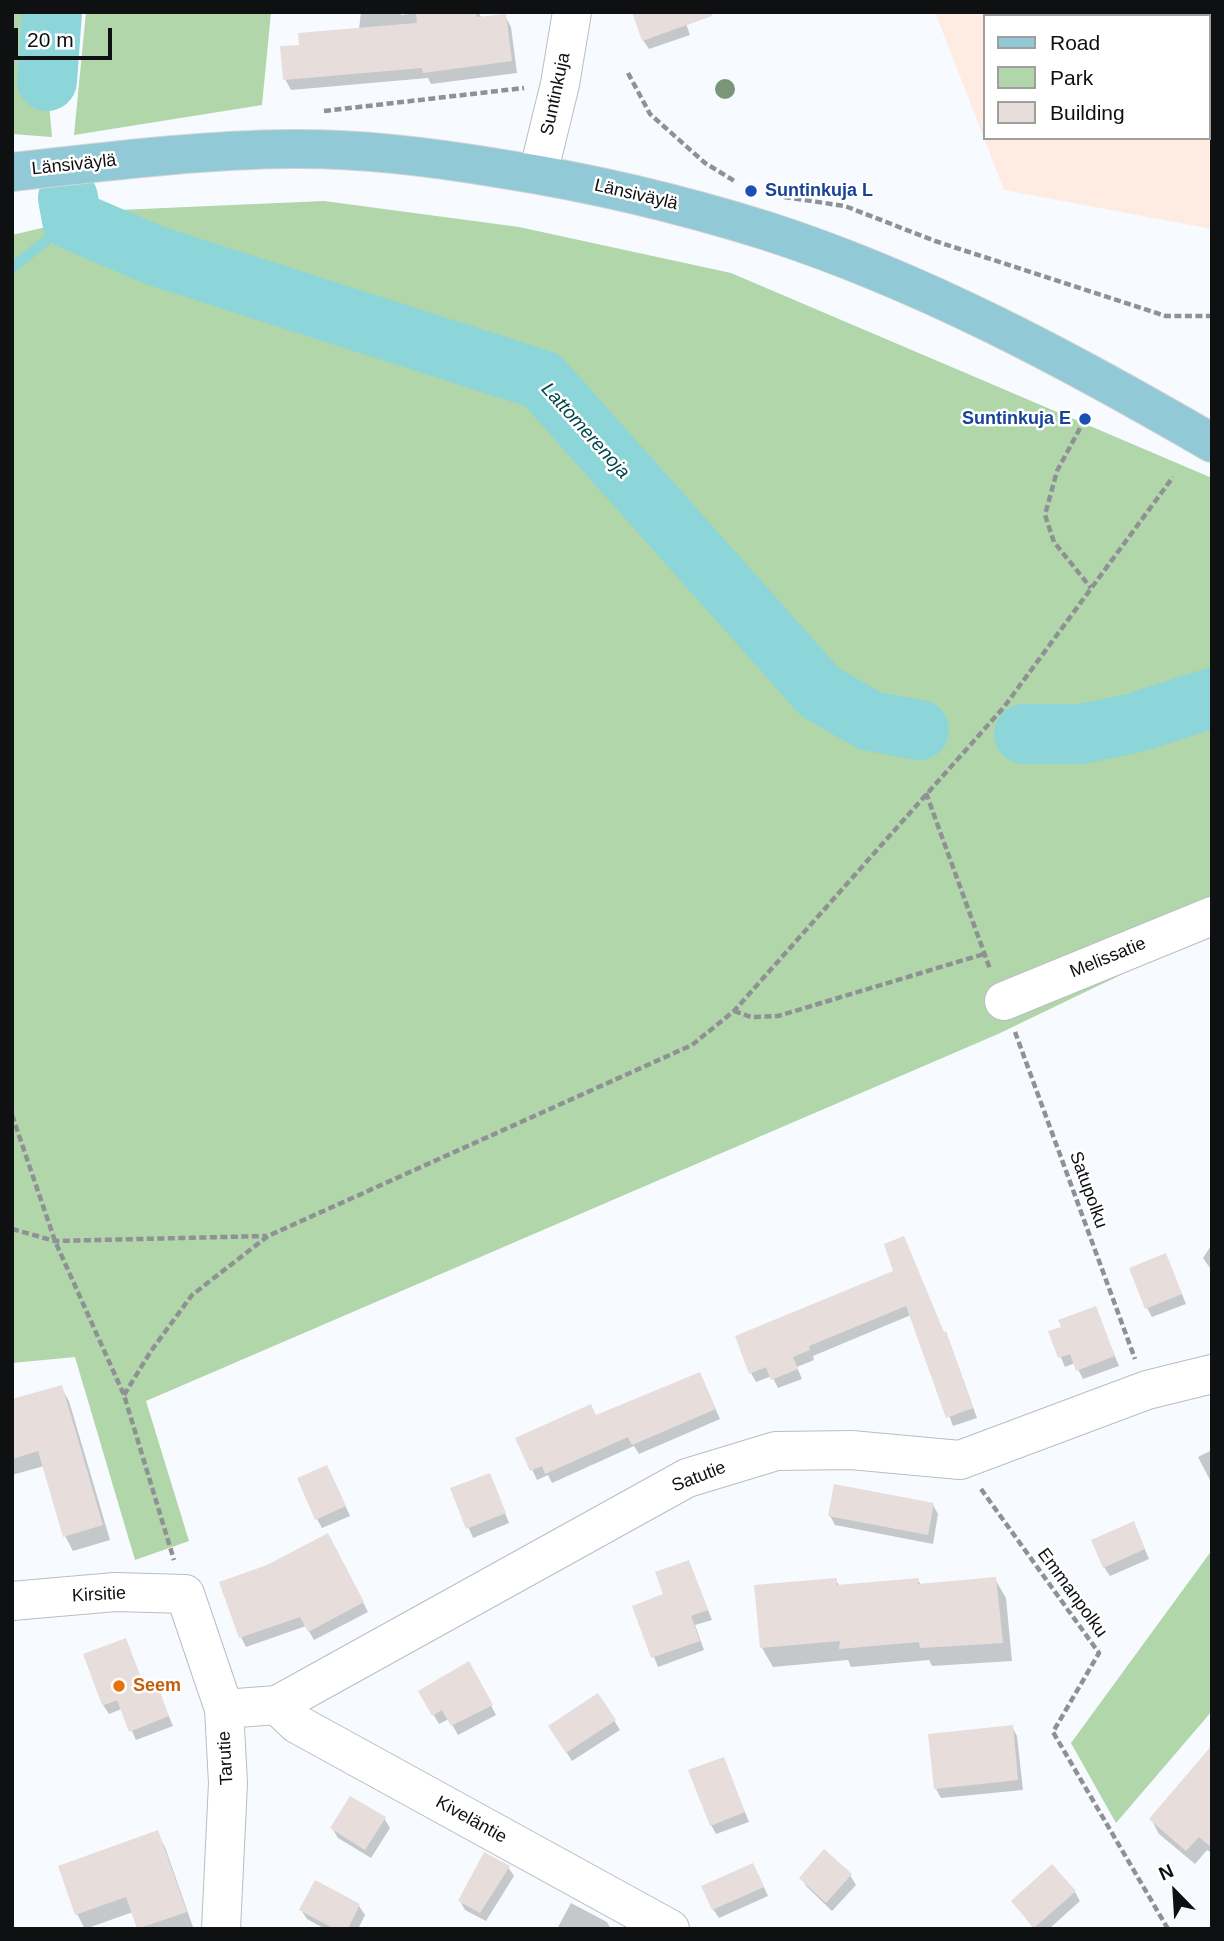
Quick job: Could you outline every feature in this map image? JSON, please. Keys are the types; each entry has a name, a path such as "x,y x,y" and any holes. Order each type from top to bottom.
{"main road":[{"name":"Länsiväylä","path":"12,172 177,155 290,149 390,154 538,174 686,207 842,258 944,302 1008,332 1212,443"}],"street":[{"name":"Suntinkuja","path":"538,174 560,84 572,12"},
{"name":"Melissatie","path":"1004,1001 1212,916"},
{"name":"Satutie","path":"224,1709 277,1705 687,1478 776,1451 851,1450 960,1460 1146,1390 1212,1374"},
{"name":"Kirsitie","path":"12,1601 115,1592 185,1594"},
{"name":"Tarutie","path":"185,1594 224,1709 229,1783 221,1929"},
{"name":"Kiveläntie","path":"277,1705 297,1724 670,1929"}],"path":[{"path":"628,73 650,114 705,163 739,184"},
{"path":"778,196 845,206 935,241 1166,316 1212,316"},
{"path":"1085,419 1057,471 1045,515 1054,542 1091,588"},
{"path":"124,1395 151,1351 192,1295 268,1236 692,1045 734,1011 1004,707 1173,477"},
{"name":"Satupolku","path":"926,793 1146,1390"},
{"path":"734,1011 751,1017 778,1016 984,954"},
{"path":"12,1115 55,1241 124,1395 185,1594"},
{"path":"12,1229 55,1241 268,1236"},
{"name":"Emmanpolku","path":"960,1460 1098,1653 1053,1732 1168,1929"}],"shaded area":[{"path":"935,12 1212,12 1212,229 1004,190 985,140 1210,140 1210,14 982,14 982,133"}],"green space":[{"path":"12,12 52,12 47,81 52,137 12,134"},
{"path":"86,12 271,12 262,105 74,135"},
{"path":"324,201 519,227 731,273 1212,478 1212,931 998,1034 146,1401 189,1541 135,1560 75,1357 12,1363 12,235 119,210"},
{"path":"1212,1550 1212,1711 1116,1823 1071,1743"}],"building":[{"path":"416,12 476,12 477,17 506,14 512,61 423,73 422,68 283,80 280,46 299,45 298,33 417,23"},
{"path":"632,12 711,12 712,16 642,41"},
{"path":"904,1236 944,1332 946,1331 973,1408 946,1418 906,1306 809,1346 810,1350 793,1357 798,1369 771,1380 766,1367 749,1374 735,1336 893,1271 884,1244"},
{"path":"1166,1253 1182,1294 1145,1309 1129,1268"},
{"path":"1096,1306 1115,1356 1076,1371 1070,1354 1058,1358 1048,1331 1061,1327 1058,1320"},
{"path":"700,1372 716,1409 632,1445 628,1437 545,1474 542,1466 530,1471 515,1438 591,1404 596,1415"},
{"path":"62,1385 103,1525 63,1537 38,1451 12,1459 12,1399"},
{"path":"327,1465 346,1506 315,1520 297,1478"},
{"path":"490,1473 506,1513 466,1529 450,1488"},
{"path":"834,1484 934,1503 928,1535 828,1516"},
{"path":"1134,1521 1145,1549 1103,1568 1091,1540"},
{"path":"328,1533 364,1602 308,1632 300,1617 239,1638 219,1582 267,1565"},
{"path":"689,1560 708,1610 691,1616 700,1641 651,1658 632,1606 663,1594 655,1572"},
{"path":"996,1577 1003,1643 920,1648 919,1642 839,1649 840,1641 760,1648 754,1585 837,1578 837,1585 919,1578 918,1584"},
{"name":"Seem","path":"126,1638 145,1688 157,1684 169,1716 129,1732 117,1700 102,1705 83,1654"},
{"path":"469,1661 493,1705 451,1726 442,1710 432,1716 418,1691"},
{"path":"598,1693 616,1720 566,1753 548,1726"},
{"path":"1013,1725 1018,1780 934,1789 928,1734"},
{"path":"1212,1745 1212,1848 1199,1837 1186,1851 1149,1819"},
{"path":"724,1757 745,1812 710,1826 688,1770"},
{"path":"350,1796 386,1817 365,1850 330,1828"},
{"path":"158,1830 187,1912 137,1929 126,1897 75,1915 58,1866"},
{"path":"824,1849 852,1874 826,1903 799,1878"},
{"path":"484,1852 510,1866 480,1913 458,1901"},
{"path":"753,1863 764,1887 712,1910 701,1886"},
{"path":"1052,1864 1076,1891 1034,1928 1011,1901"},
{"path":"315,1880 360,1904 348,1929 335,1929 299,1910"}],"waterway":[{"path":"47,81 52,12"},
{"name":"Lattomerenoja","path":"68,198 72,220 156,256 542,380 820,692 870,721 919,730"},
{"path":"12,268 72,220"},
{"name":"Lattomerenoja","path":"1024,734 1081,734 1134,723 1212,698"}],"place":[{"name":"Suntinkuja L","path":"751,191"},
{"name":"Suntinkuja E","path":"1085,419"},
{"name":"Seem","path":"119,1686"}]}
